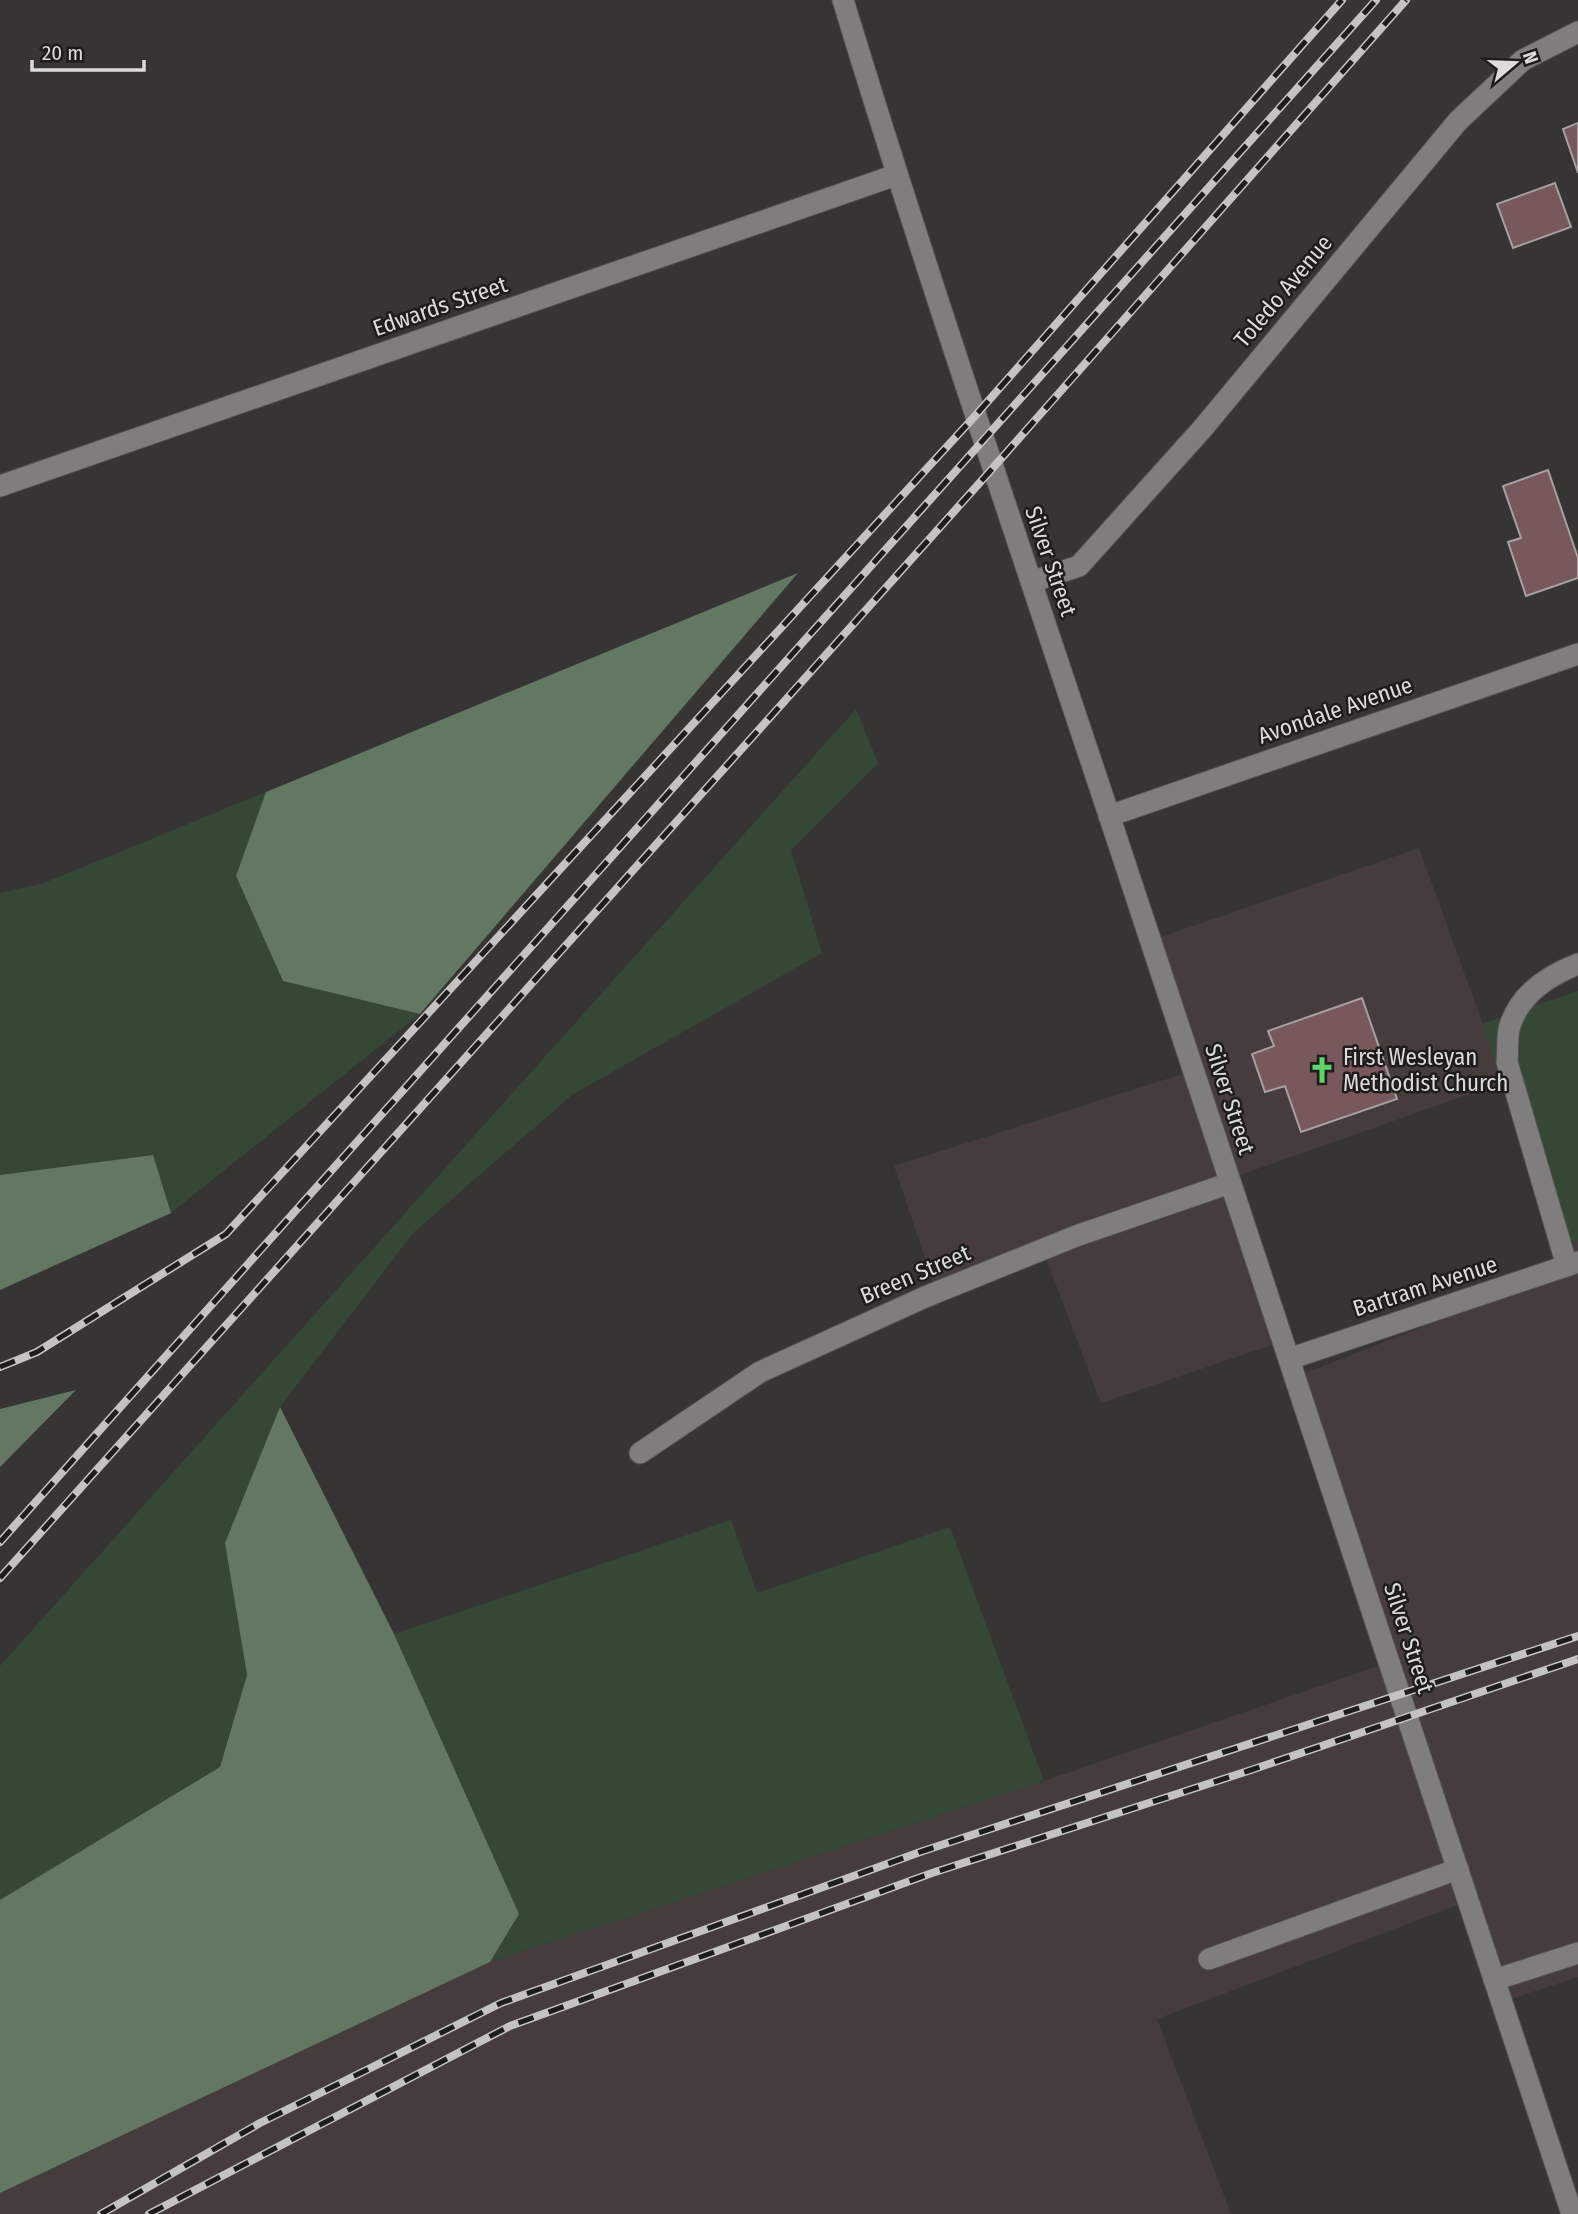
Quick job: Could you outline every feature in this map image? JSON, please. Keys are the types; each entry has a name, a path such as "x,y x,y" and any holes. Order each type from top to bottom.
{"street":[{"name":"Silver Street","path":"843,0 896,175 1572,2214"},
{"name":"Toledo Avenue","path":"1031,582 1079,566 1203,428 1458,121 1523,60 1578,33"},
{"name":"Edwards Street","path":"0,486 896,175"},
{"name":"Avondale Avenue","path":"1109,817 1578,654"},
{"path":"1573,1264 1507,1062 1509,1029 1524,996 1563,970 1578,964"},
{"name":"Breen Street","path":"640,1453 760,1371 925,1297 1076,1236 1230,1184"},
{"name":"Bartram Avenue","path":"1289,1359 1573,1264"},
{"path":"1209,1959 1458,1869"},
{"path":"1494,1980 1578,1953"}],"shaded area":[{"path":"1419,848 1504,1082 1240,1175 1293,1338 1101,1403 1045,1256 938,1297 894,1166 1198,1069 1152,940"},
{"path":"1578,1241 1578,1977 1511,1999 1471,1900 1157,2019 1231,2214 0,2214 0,2193 490,1962 1044,1781 1390,1662 1303,1374 1565,1271 1558,1248"}],"green space":[{"path":"798,573 420,1014 283,981 236,876 266,792"},
{"path":"856,709 878,763 791,850 822,953 572,1095 414,1232 280,1407 226,1543 247,1675 220,1767 0,1900 0,1666"},
{"path":"266,792 236,877 283,981 420,1014 171,1213 153,1155 0,1175 0,893 44,883"},
{"path":"1578,991 1578,1241 1558,1248 1482,1024"},
{"path":"153,1155 171,1213 0,1290 0,1175"},
{"path":"76,1390 0,1467 0,1409"},
{"path":"280,1407 394,1634 519,1914 490,1962 0,2193 0,1900 220,1767 247,1675 225,1543"},
{"path":"731,1520 757,1593 950,1527 1044,1781 490,1962 519,1914 394,1634"}],"building":[{"path":"1578,123 1578,173 1563,129"},
{"path":"1555,183 1571,227 1513,248 1497,204"},
{"path":"1548,470 1578,558 1578,578 1526,596 1508,542 1521,538 1503,486"},
{"name":"First Wesleyan Methodist Church","path":"1362,998 1397,1099 1301,1132 1285,1086 1265,1092 1252,1054 1274,1046 1268,1031"}],"railway":[{"path":"0,1367 37,1352 226,1234 975,416 1342,0"},
{"path":"0,1542 1376,0"},
{"path":"0,1578 992,469 1406,0"},
{"path":"101,2214 260,2123 501,2003 923,1851 1578,1636"},
{"path":"149,2214 510,2026 932,1873 1248,1771 1578,1659"}],"place":[{"name":"First Wesleyan Methodist Church","path":"1322,1070"}]}
